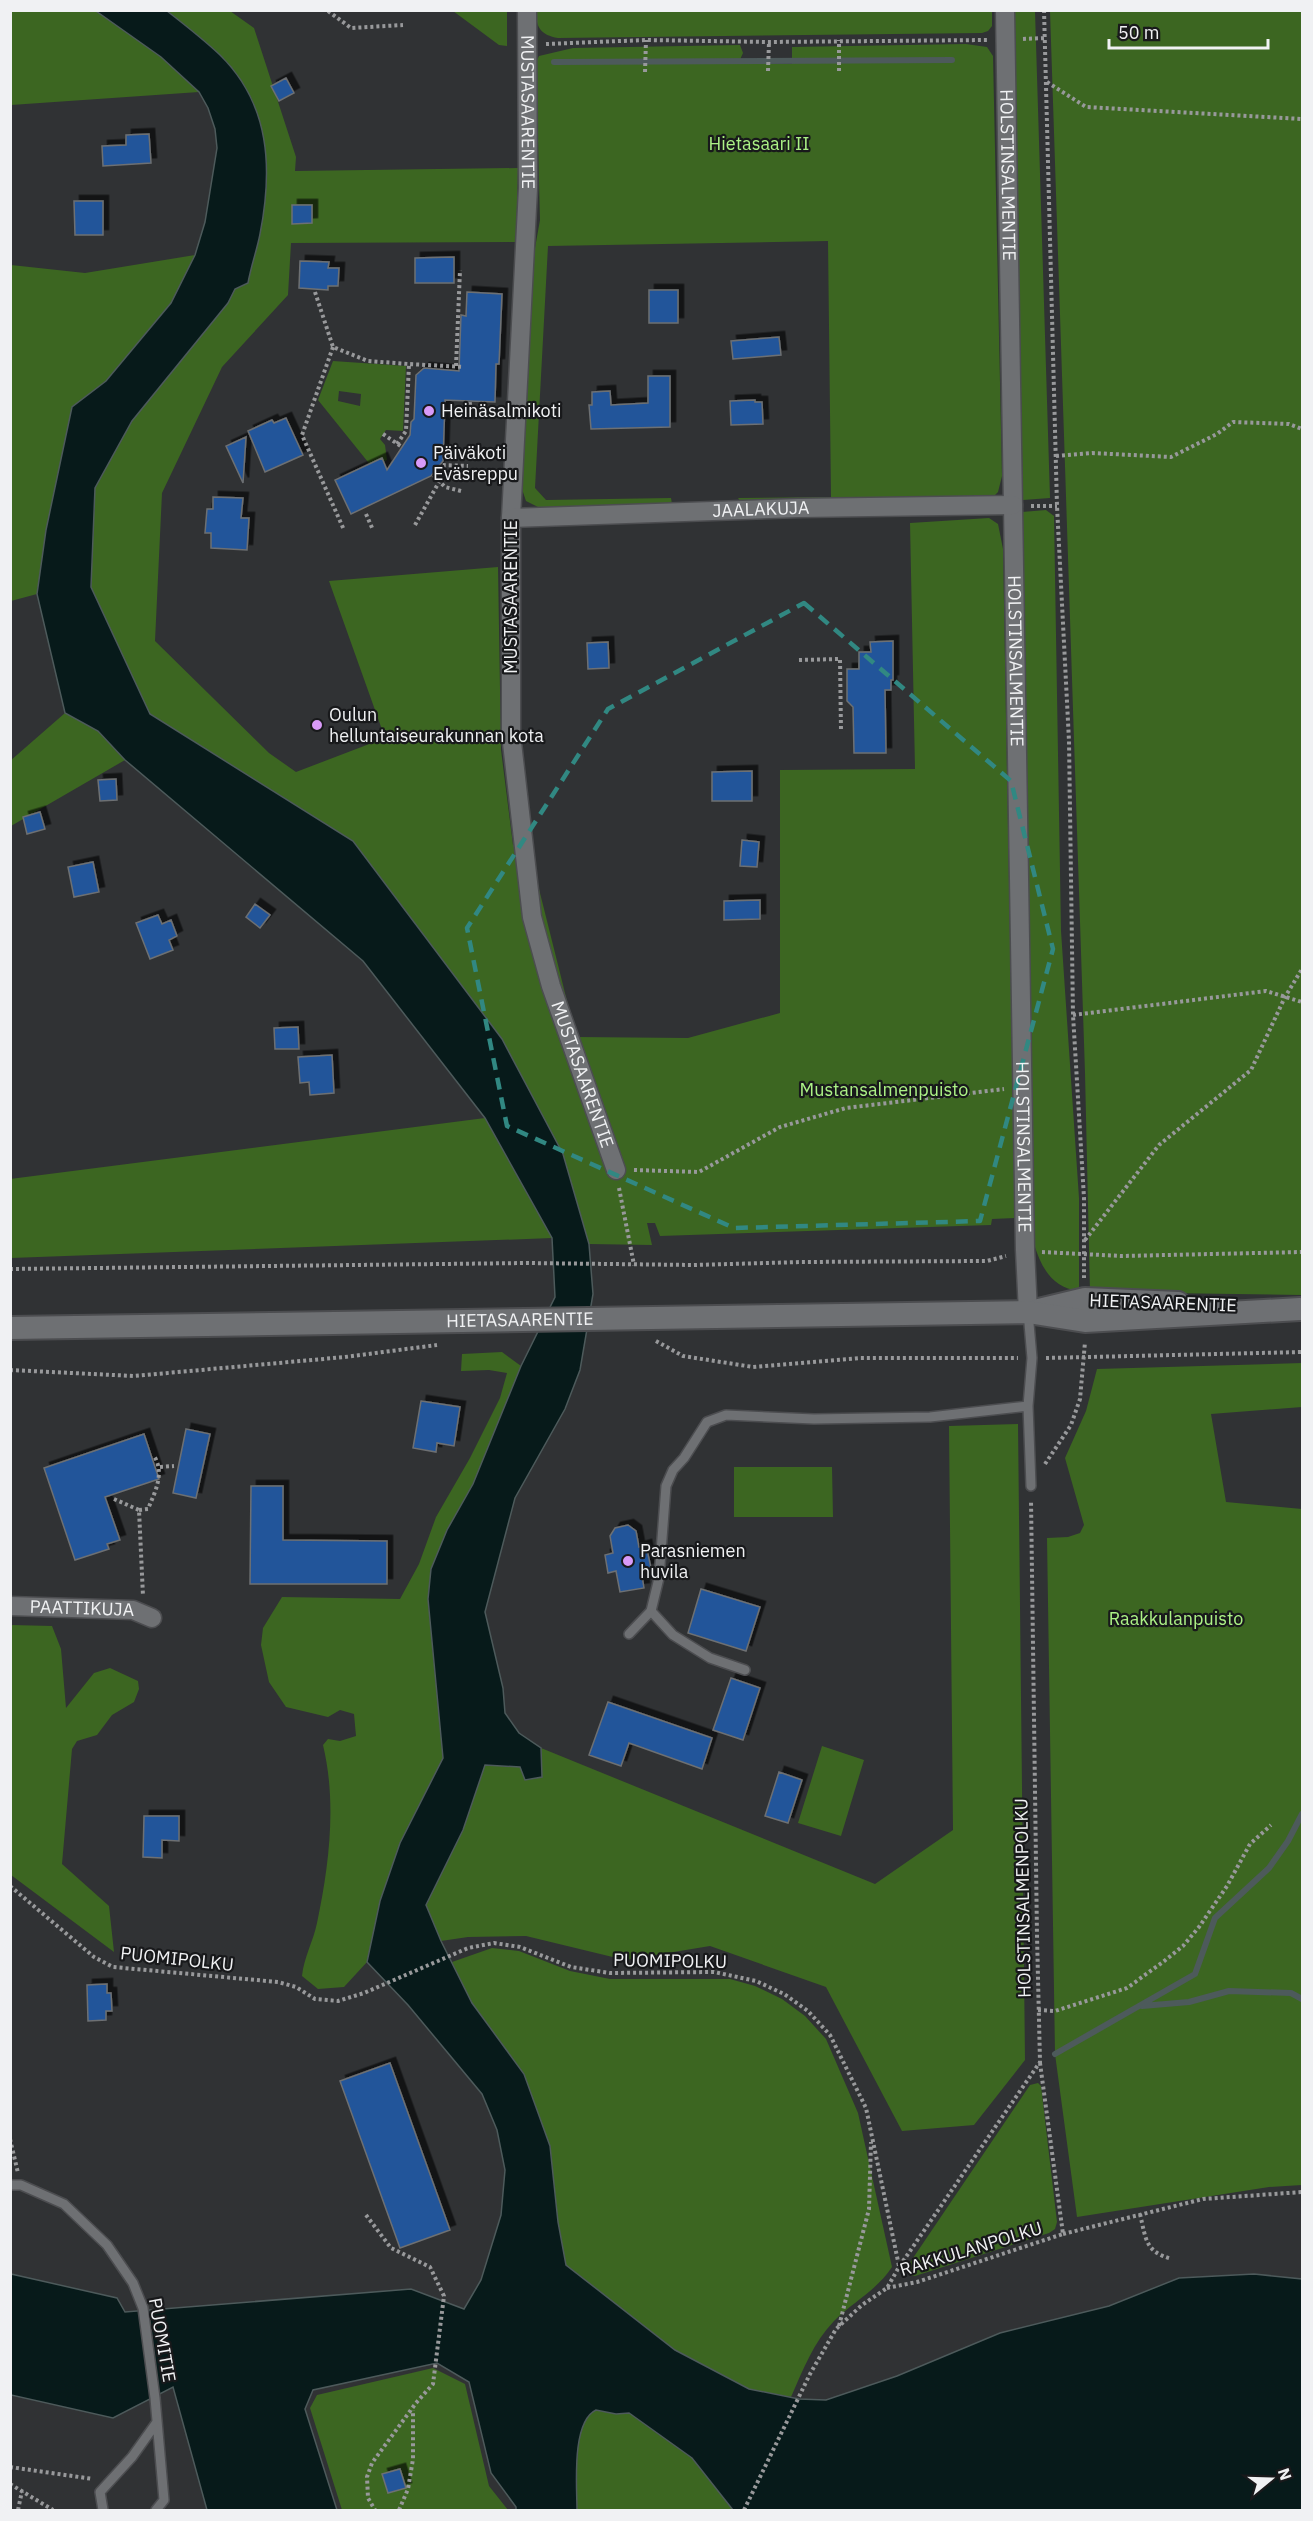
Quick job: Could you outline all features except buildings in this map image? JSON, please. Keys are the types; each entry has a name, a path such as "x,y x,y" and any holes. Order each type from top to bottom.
{"street":[{"name":"MUSTASAARENTIE","path":"527,10 526,247 511,518 511,734 532,916 551,986 615,1170"},
{"name":"HOLSTINSALMENTIE","path":"1005,10 1025,1250 1028,1312"},
{"name":"JAALAKUJA","path":"511,518 798,508 1013,505"},
{"name":"HIETASAARENTIE","path":"10,1328 1028,1312 1085,1321 1301,1309"},
{"name":"PAATTIKUJA","path":"10,1606 133,1610 148,1616"}],"lane":[{"path":"1028,1312 1032,1358 1028,1406 1031,1485"},
{"path":"628,1634 651,1611 659,1578 666,1486 673,1470 684,1458 707,1422 726,1415 814,1419 930,1417 1028,1406"},
{"path":"651,1611 673,1635 710,1658 745,1670"},
{"name":"PUOMITIE","path":"10,2186 21,2185 64,2204 107,2245 133,2283 143,2308 158,2422 165,2500 156,2511"},
{"path":"103,2511 100,2492 132,2457 158,2422"}],"path":[{"path":"1044,10 1057,506 1069,741 1073,1015 1084,1254"},
{"path":"328,11 351,28 403,25"},
{"path":"645,72 646,40"},
{"path":"527,45 646,40 769,42 1006,40"},
{"path":"839,40 839,71"},
{"path":"768,71 769,42"},
{"path":"1046,81 1086,107 1302,119"},
{"path":"456,366 460,270"},
{"path":"315,292 333,347 302,435 344,530"},
{"path":"333,347 368,361 464,367"},
{"path":"397,444 406,431 409,364"},
{"path":"469,417 470,401"},
{"path":"1056,456 1092,453 1172,458 1217,434 1233,422 1289,424 1302,429"},
{"path":"383,434 402,447"},
{"path":"461,491 445,487 434,475 441,465 468,466"},
{"path":"415,525 439,482"},
{"path":"1013,505 1057,506"},
{"path":"366,514 373,530"},
{"path":"799,660 840,659 841,730"},
{"path":"1084,1241 1159,1145 1251,1070 1285,997 1302,969"},
{"path":"1073,1015 1266,992 1302,1002"},
{"path":"634,1265 615,1170 699,1172 780,1127 846,1108 1023,1087"},
{"path":"10,1269 602,1262 634,1265 987,1262 1025,1250 1122,1256 1302,1252"},
{"path":"648,1336 683,1356 753,1367 860,1358 1032,1358 1302,1352"},
{"path":"10,1370 134,1376 345,1357 438,1345"},
{"path":"1031,1485 1071,1425 1080,1399 1084,1357"},
{"path":"114,1498 140,1510 148,1509 157,1487 160,1467 154,1456"},
{"path":"160,1467 174,1466"},
{"name":"HOLSTINSALMENPOLKU","path":"1031,1485 1040,2062"},
{"path":"140,1510 148,1616"},
{"path":"1038,2010 1055,2011 1126,1988 1170,1957 1199,1927 1227,1886 1250,1844 1271,1825"},
{"name":"PUOMIPOLKU","path":"10,1886 94,1957 113,1967 278,1982 296,1987 315,1999 338,2001 364,1993 479,1944 505,1944 520,1947 571,1967 610,1973 714,1972 756,1981 784,1994 808,2011 830,2035 866,2108 899,2267"},
{"path":"744,2511 810,2374 839,2327 862,2305 887,2288 899,2267 1040,2062"},
{"name":"RAKKULANPOLKU","path":"1040,2062 1063,2234"},
{"path":"839,2327 869,2209 871,2134"},
{"path":"10,2139 21,2185"},
{"name":"RAKKULANPOLKU","path":"887,2288 917,2282 1063,2234 1203,2199 1302,2192"},
{"path":"1140,2214 1148,2246 1158,2255 1172,2259"},
{"path":"366,2215 391,2248 430,2267 444,2296 433,2384 372,2463 367,2477 368,2499 375,2511"},
{"path":"399,2511 408,2489 413,2459 413,2409"},
{"path":"10,2468 109,2482"},
{"path":"10,2484 53,2511"},
{"path":"18,2511 22,2491"}],"highlighted area":[{"path":"804,603 1011,781 1053,949 980,1221 734,1228 507,1126 467,928 608,709"}],"green space":[{"path":"992,10 992,26 988,31 982,33 558,38 547,35 541,30 538,26 536,11"},
{"path":"11,11 96,11 161,57 199,92 11,105"},
{"name":"Mustansalmenpuisto","path":"167,11 230,11 254,28 296,157 295,171 518,168 516,242 291,243 288,295 222,367 162,493 155,641 269,753 296,772 385,738 329,581 498,567 501,750 513,845 531,845 531,857 576,1037 688,1038 780,1013 780,770 915,769 910,523 989,518 998,524 1003,549 1015,1218 992,1219 991,1225 660,1236 655,1223 647,1223 652,1245 589,1244 563,1154 502,1039 353,841 257,787 150,714 91,587 95,488 132,421 228,303 235,289 248,282 260,235 220,55"},
{"path":"453,11 507,11 507,46 499,45"},
{"path":"1014,11 1035,11 1050,498 1023,500"},
{"path":"1050,11 1302,11 1302,1295 1090,1292 1085,1073"},
{"name":"Hietasaari II","path":"966,44 987,47 993,56 1002,476 998,492 991,499 743,505 738,498 831,497 828,241 548,246 535,488 546,500 671,498 672,504 669,506 538,507 526,501 519,480 535,248 540,220 536,62 539,56 573,48 740,45 743,53 738,64 792,64 792,47"},
{"path":"195,255 171,303 106,381 72,407 46,530 37,594 11,601 11,265 85,273"},
{"path":"333,361 406,366 403,431 386,430 380,439 385,445 387,460 372,467 318,400","holes":["339,391 361,394 360,406 338,401"]},
{"path":"1046,510 1054,516 1061,931 1079,1198 1079,1291 1062,1286 1049,1275 1040,1261 1034,1244 1022,512"},
{"path":"65,713 98,731 125,760 11,826 10,761"},
{"path":"485,1118 552,1238 11,1258 10,1179"},
{"path":"502,1352 521,1366 473,1484 447,1530 431,1569 428,1599 443,1758 400,1844 380,1901 367,1962 344,1987 318,1989 302,1976 317,1923 328,1857 330,1789 323,1745 328,1739 340,1741 356,1736 354,1714 340,1710 328,1717 286,1707 269,1682 261,1645 263,1628 282,1597 400,1599 419,1564 436,1517 470,1458 500,1398 507,1373 489,1370 461,1371 462,1354"},
{"name":"Raakkulanpuisto","path":"1302,1363 1302,1407 1211,1414 1226,1502 1302,1509 1302,2185 1269,2187 1077,2217 1055,2054 1047,1538 1068,1537 1080,1533 1084,1525 1065,1458 1086,1411 1097,1369"},
{"path":"1018,1424 1025,2060 974,2125 902,2131 826,1987 710,1946 625,1960 526,1936 468,1937 441,1941 426,1905 463,1830 485,1765 520,1767 542,1777 541,1748 875,1884 953,1830 949,1426"},
{"path":"734,1467 832,1467 833,1517 734,1517"},
{"path":"11,1625 52,1626 61,1649 66,1708 94,1673 110,1668 138,1681 139,1689 134,1702 112,1715 97,1735 77,1741 72,1749 62,1864 109,1906 114,1952 11,1875"},
{"path":"822,1746 864,1760 841,1836 798,1823"},
{"path":"492,1948 519,1951 570,1971 610,1979 730,1979 755,1986 782,1999 805,2016 826,2039 858,2113 892,2267 879,2283 834,2321 820,2338 791,2397 749,2389 675,2350 566,2266 558,2222 550,2146 524,2074 472,2003 452,1962"},
{"path":"1038,2083 1041,2086 1057,2222 1055,2229 1049,2233 915,2276 910,2275 909,2264 1030,2085"},
{"path":"433,2368 465,2384 489,2486 508,2510 342,2510 310,2408 317,2395"},
{"path":"596,2410 616,2414 629,2413 692,2458 733,2510 577,2510 576,2471 579,2441 582,2427"}],"shaded area":[{"path":"96,11 167,11 220,55 237,74 258,116 264,138 266,185 260,234 248,283 235,289 228,303 132,421 95,488 91,587 150,714 353,841 502,1039 563,1154 589,1244 593,1294 580,1370 565,1409 515,1498 485,1612 503,1688 505,1713 519,1733 541,1748 542,1777 525,1780 520,1767 485,1765 463,1830 426,1905 472,2003 524,2074 550,2146 558,2222 566,2265 675,2350 749,2389 799,2399 826,2400 897,2376 1000,2333 1109,2306 1179,2278 1254,2274 1302,2279 1302,2510 733,2510 692,2458 629,2413 616,2414 596,2410 582,2427 579,2441 576,2471 577,2510 516,2510 491,2473 469,2382 437,2363 313,2390 305,2409 337,2510 207,2510 173,2387 113,2418 11,2395 11,2274 117,2298 125,2312 411,2289 464,2309 481,2280 501,2215 505,2170 497,2130 482,2094 408,2005 367,1962 380,1901 400,1843 443,1758 428,1599 431,1569 447,1530 473,1484 521,1366 555,1297 552,1238 485,1118 363,961 125,760 98,731 65,713 37,594 46,530 72,407 106,381 171,303 195,255 205,222 217,148 215,129 208,108 199,92 161,57"}],"waterway":[{"path":"554,62 952,60"},
{"path":"1055,2054 1195,1974 1215,1918 1269,1868 1288,1841 1302,1814"},
{"path":"1142,2006 1189,2002 1229,1991 1291,1993 1302,1999"}],"place":[{"name":"Heinäsalmikoti","path":"429,411"},
{"name":"Päiväkoti Eväsreppu","path":"421,463"},
{"name":"Oulun helluntaiseurakunnan kota","path":"317,725"},
{"name":"Parasniemen huvila","path":"628,1561"}]}
